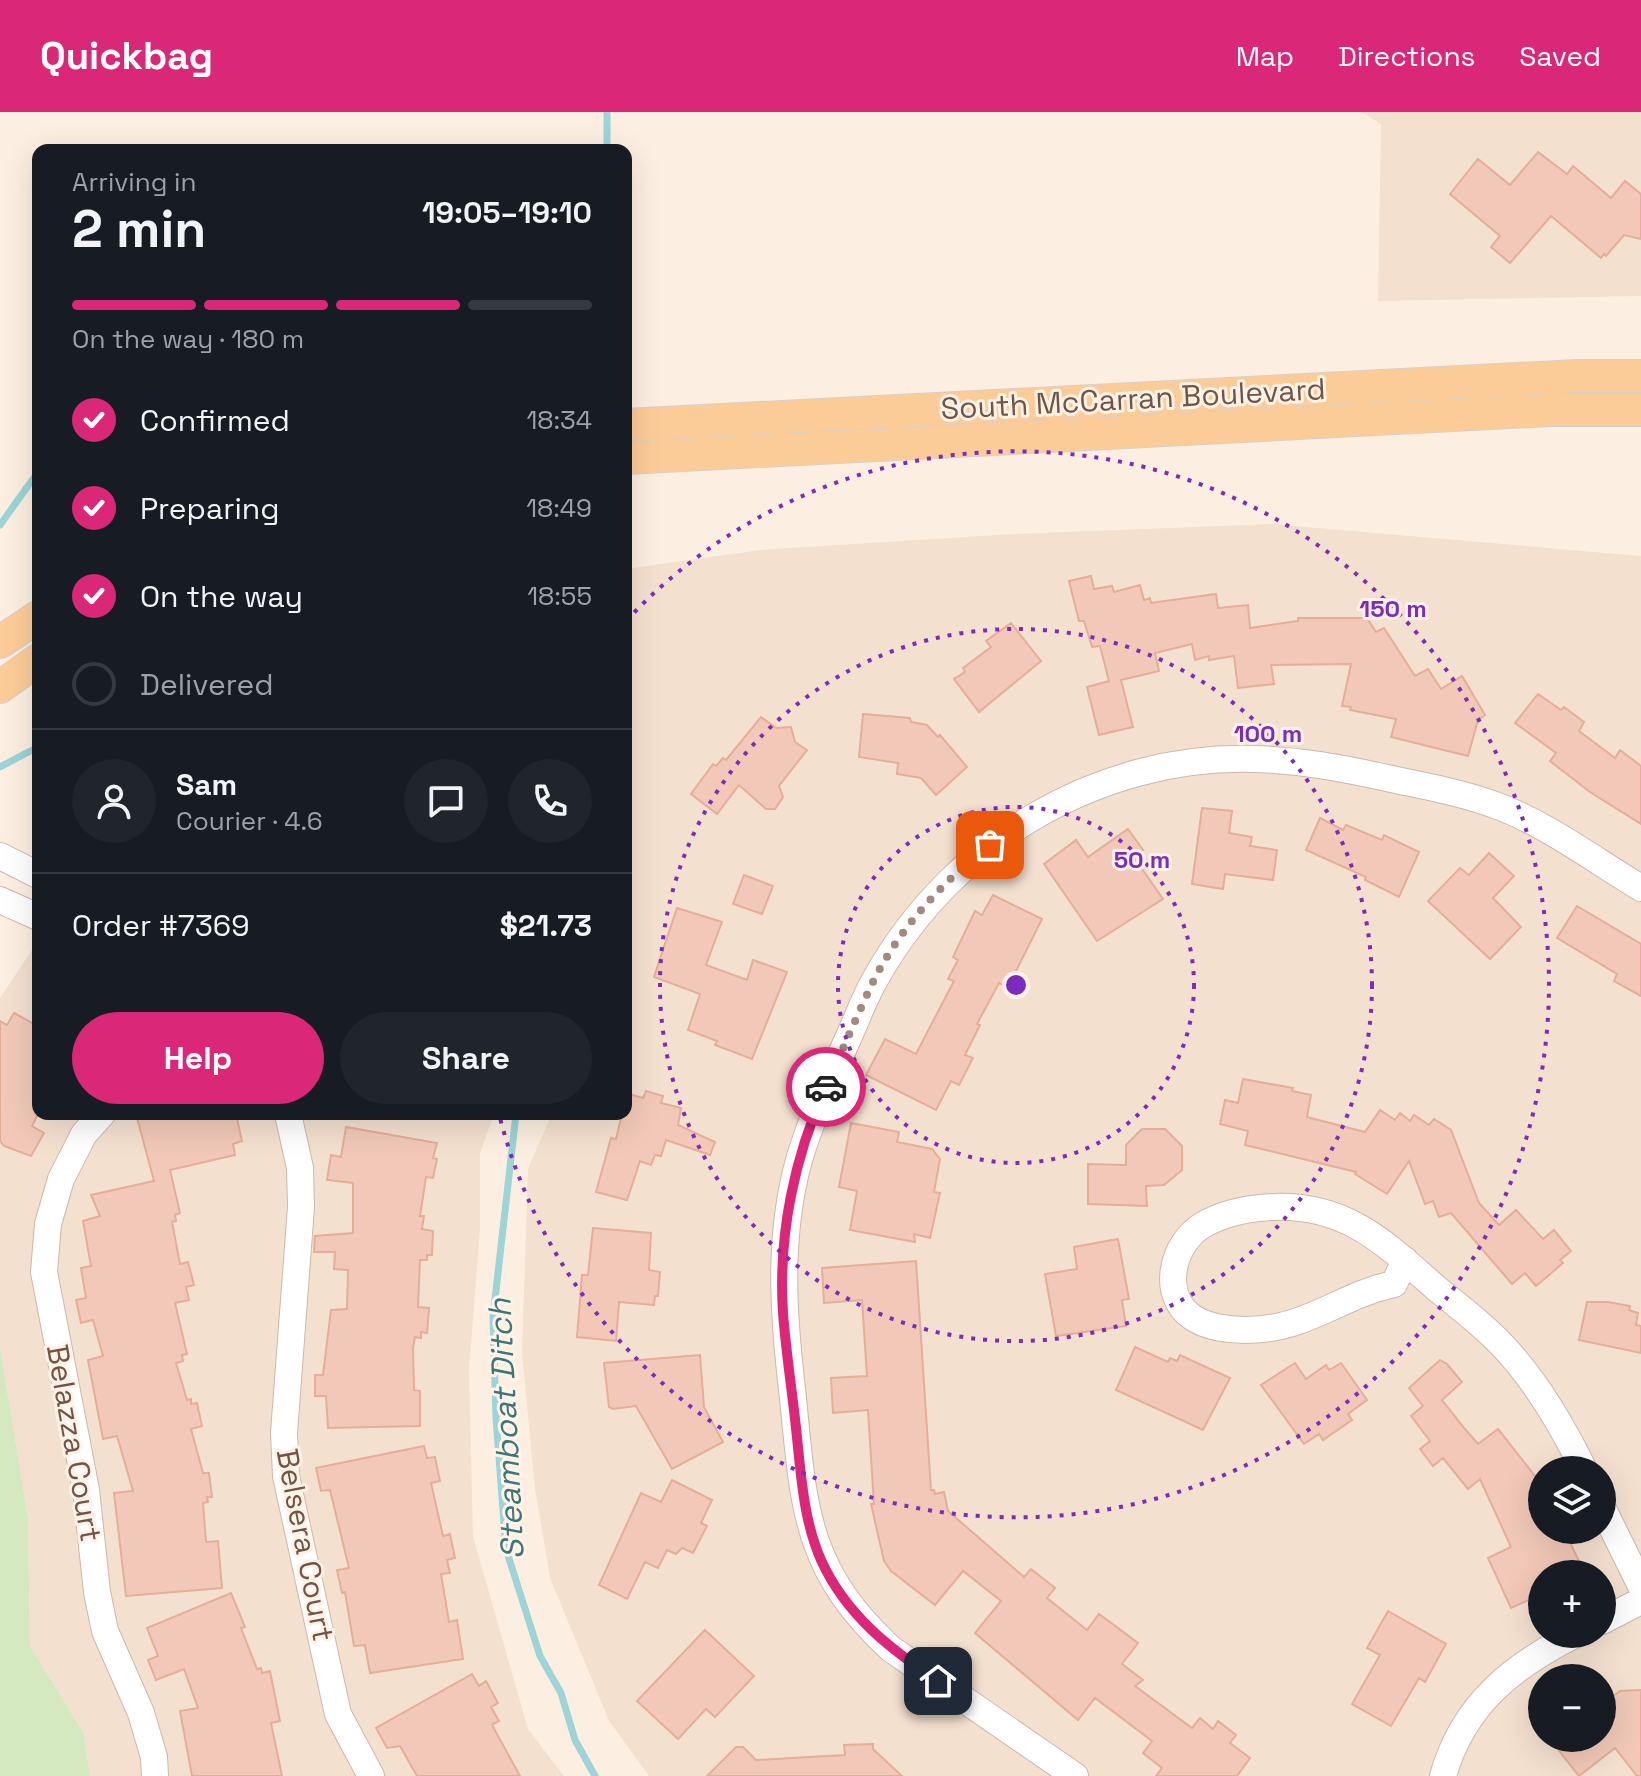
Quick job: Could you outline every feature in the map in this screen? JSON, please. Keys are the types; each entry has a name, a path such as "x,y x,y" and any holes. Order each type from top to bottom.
{"main road":[{"name":"South McCarran Boulevard","path":"632,425 1533,378 1641,376"},
{"name":"South McCarran Boulevard","path":"632,458 1551,410 1641,410"},
{"path":"0,642 32,621"},
{"path":"0,687 32,664"}],"street":[{"path":"1075,1776 891,1649 865,1625 841,1595 810,1528 802,1488 783,1312 783,1257 788,1214 799,1161 815,1111 875,978 897,943 934,896 971,859 1008,831 1052,805 1098,785 1151,769 1201,761 1248,758 1304,762 1459,794 1498,806 1535,824 1641,888"},
{"path":"0,856 32,872"},
{"path":"0,900 32,914"},
{"name":"Belazza Court","path":"97,1120 84,1134 61,1179 48,1224 44,1272 86,1490 97,1592 105,1631 141,1713 154,1757 155,1776"},
{"name":"Belsera Court","path":"289,1120 300,1168 301,1207 284,1433 286,1476 338,1714 371,1776"},
{"path":"1405,1260 1394,1284 1372,1289 1306,1320 1274,1328 1242,1330 1208,1325 1181,1307 1174,1292 1177,1258 1188,1238 1201,1226 1226,1215 1259,1208 1291,1206 1321,1211 1351,1221 1377,1237 1405,1260 1501,1343 1534,1384 1564,1429 1577,1456"},
{"path":"1616,1535 1641,1586"},
{"path":"1616,1614 1641,1601"},
{"path":"1443,1776 1463,1728 1483,1699 1509,1673 1549,1648"}],"shaded area":[{"path":"1361,112 1641,112 1641,296 1378,301 1381,124"},
{"path":"1271,524 1641,556 1641,1776 649,1776 609,1721 550,1578 535,1489 522,1353 528,1168 549,1120 632,1120 632,568 760,550 1013,534"},
{"path":"32,950 32,1120 492,1120 480,1153 480,1229 469,1370 473,1536 528,1729 564,1776 90,1776 84,1734 30,1646 28,1518 0,1347 0,998"}],"green space":[{"path":"0,1347 28,1518 30,1646 84,1734 90,1776 0,1776"}],"building":[{"path":"1538,152 1567,174 1573,166 1611,198 1625,181 1641,194 1641,239 1624,235 1601,258 1551,216 1510,263 1491,247 1500,236 1450,194 1478,159 1510,185"},
{"path":"1091,576 1094,589 1112,586 1114,592 1140,585 1144,600 1150,598 1151,603 1216,594 1218,608 1248,605 1250,628 1298,621 1298,618 1367,618 1376,632 1384,628 1415,676 1428,669 1441,689 1462,676 1485,715 1478,720 1468,756 1391,737 1396,719 1342,706 1351,664 1271,665 1274,684 1238,688 1234,656 1209,660 1209,656 1195,660 1192,644 1155,653 1159,671 1121,680 1133,727 1099,735 1087,687 1109,681 1100,646 1092,647 1084,621 1079,621 1069,581"},
{"path":"1011,623 1041,661 979,712 954,679 965,672 963,668 991,647 986,641"},
{"path":"1538,694 1561,710 1564,707 1584,722 1579,731 1615,758 1620,750 1641,766 1641,824 1590,792 1550,761 1556,753 1515,723"},
{"path":"863,714 910,718 911,722 927,725 938,737 940,735 967,767 936,795 921,778 897,774 898,763 859,757"},
{"path":"761,717 776,728 791,727 795,742 807,750 779,786 783,797 775,809 766,809 739,785 717,814 691,794 713,764 716,766 723,758 726,760"},
{"path":"1202,808 1232,811 1229,833 1252,837 1250,846 1277,850 1273,880 1225,874 1223,889 1192,884"},
{"path":"1320,818 1343,830 1346,825 1382,840 1384,835 1419,852 1399,897 1365,880 1366,877 1306,850"},
{"path":"1128,829 1143,850 1133,856 1163,899 1097,941 1044,864 1076,840 1088,857"},
{"path":"1489,853 1514,876 1493,898 1521,927 1490,959 1428,901 1460,868 1469,875"},
{"path":"744,875 773,886 762,914 733,904"},
{"path":"993,895 1042,919 1008,987 999,983 977,1024 980,1025 965,1055 973,1058 959,1085 951,1081 936,1110 866,1075 885,1039 916,1054 954,981 948,979 958,960 953,957 975,911 982,915"},
{"path":"1577,906 1641,944 1641,996 1614,981 1617,974 1557,938"},
{"path":"677,908 722,922 706,965 747,980 753,960 787,972 752,1059 715,1045 717,1041 688,1030 700,994 654,977"},
{"path":"14,1013 32,1023 32,1120 35,1120 32,1126 44,1133 31,1156 4,1146 0,1141 0,1021 7,1025"},
{"path":"1243,1079 1293,1088 1292,1091 1311,1095 1307,1117 1365,1132 1380,1110 1395,1120 1400,1113 1410,1121 1414,1115 1429,1125 1434,1119 1451,1130 1479,1203 1499,1225 1516,1210 1543,1239 1554,1230 1571,1251 1560,1260 1563,1263 1536,1286 1525,1273 1512,1284 1451,1213 1439,1217 1433,1201 1425,1204 1409,1161 1387,1194 1356,1172 1245,1145 1248,1131 1220,1124 1225,1100 1238,1103"},
{"path":"646,1091 663,1096 661,1103 681,1108 678,1125 715,1142 710,1155 666,1140 661,1156 655,1155 651,1165 640,1161 627,1200 596,1192 611,1138 616,1139 621,1120 632,1120 632,1095 643,1098"},
{"path":"138,1120 237,1120 242,1141 233,1144 235,1155 170,1170 180,1213 175,1215 176,1221 172,1222 180,1264 188,1262 194,1285 186,1287 189,1300 175,1303 187,1354 182,1355 183,1361 176,1363 187,1400 191,1399 191,1404 197,1403 202,1426 191,1429 203,1473 209,1473 212,1497 207,1497 208,1502 203,1503 206,1542 218,1541 222,1588 126,1596 114,1493 133,1491 117,1436 103,1439 88,1360 103,1356 93,1320 81,1323 76,1300 86,1298 81,1268 91,1266 83,1221 100,1216 91,1195 154,1181"},
{"path":"851,1123 899,1132 897,1142 932,1149 940,1159 934,1192 940,1193 930,1238 914,1234 915,1242 850,1230 857,1191 839,1187"},
{"path":"346,1127 437,1143 433,1178 426,1177 420,1216 424,1216 422,1229 433,1231 432,1255 427,1255 427,1260 420,1260 418,1307 429,1308 427,1333 421,1332 421,1338 415,1337 413,1348 414,1390 420,1391 420,1426 328,1428 326,1396 315,1396 315,1375 323,1375 331,1310 347,1309 348,1270 334,1269 335,1252 314,1252 315,1236 353,1233 353,1183 327,1180 331,1155 341,1157"},
{"path":"1142,1129 1165,1129 1182,1146 1182,1170 1164,1185 1146,1186 1147,1206 1088,1204 1088,1164 1126,1165 1126,1145"},
{"path":"593,1228 651,1233 649,1270 660,1272 654,1305 619,1302 616,1341 577,1337 582,1275 588,1275"},
{"path":"1118,1239 1129,1299 1122,1300 1126,1326 1056,1336 1045,1274 1077,1269 1074,1247"},
{"path":"916,1261 931,1490 935,1494 944,1492 948,1511 1024,1577 1031,1569 1055,1588 1047,1598 1087,1630 1099,1614 1138,1643 1122,1664 1143,1680 1135,1686 1192,1728 1200,1718 1213,1729 1218,1721 1236,1735 1230,1743 1250,1758 1237,1776 1156,1776 1162,1768 1143,1753 1152,1741 1095,1698 1078,1720 975,1633 1001,1601 963,1571 935,1605 891,1571 884,1561 871,1504 874,1504 868,1410 833,1413 831,1378 867,1376 862,1300 824,1303 822,1268"},
{"path":"1587,1302 1630,1306 1629,1310 1638,1313 1636,1325 1641,1326 1641,1353 1579,1340"},
{"path":"1135,1347 1168,1362 1170,1358 1177,1361 1180,1355 1230,1378 1203,1430 1116,1390"},
{"path":"700,1355 704,1407 723,1442 672,1469 636,1406 609,1407 604,1363"},
{"path":"1440,1360 1447,1364 1462,1382 1442,1400 1478,1444 1498,1429 1528,1467 1528,1544 1571,1544 1578,1560 1528,1560 1528,1600 1511,1608 1488,1558 1511,1547 1480,1479 1468,1489 1443,1458 1433,1466 1420,1449 1430,1441 1411,1416 1423,1406 1409,1388"},
{"path":"1295,1363 1306,1379 1326,1365 1329,1370 1341,1363 1367,1400 1348,1414 1352,1420 1323,1440 1319,1434 1304,1444 1261,1385"},
{"path":"424,1446 427,1458 435,1457 440,1481 431,1483 443,1536 450,1534 455,1558 447,1560 450,1573 441,1574 449,1622 457,1620 463,1659 370,1673 365,1645 354,1646 345,1592 342,1593 337,1570 349,1568 330,1490 321,1491 316,1468"},
{"path":"672,1480 712,1500 701,1523 707,1526 693,1553 682,1548 676,1554 667,1550 658,1568 645,1562 627,1599 599,1585 641,1493 661,1502"},
{"path":"231,1593 257,1669 261,1668 262,1673 270,1671 280,1721 271,1723 282,1776 192,1776 180,1711 198,1708 184,1669 156,1680 148,1660 158,1656 147,1628"},
{"path":"1388,1611 1446,1644 1425,1682 1419,1678 1391,1726 1352,1704 1380,1655 1367,1648"},
{"path":"705,1630 754,1676 715,1717 706,1709 678,1739 637,1701"},
{"path":"472,1674 479,1686 486,1681 498,1703 491,1707 499,1721 492,1725 520,1776 417,1776 400,1746 387,1748 376,1728"},
{"path":"1641,1690 1641,1776 1637,1776 1616,1749 1616,1694"},
{"path":"873,1744 873,1749 902,1776 707,1776 736,1747 743,1747 756,1760 845,1755 844,1745"},
{"path":"1560,1752 1610,1752 1579,1776"}],"waterway":[{"name":"Steamboat Ditch","path":"607,112 607,144"},
{"name":"Steamboat Ditch","path":"0,525 32,480"},
{"name":"Steamboat Ditch","path":"0,767 32,750"},
{"name":"Steamboat Ditch","path":"515,1120 493,1317 496,1418 506,1549 540,1656 561,1693 575,1740 595,1776"}],"way so far":[{"path":"826,1087 875,978 905,932 934,896 971,859 990,845"}],"route":[{"path":"826,1087 799,1161 783,1257 783,1312 802,1488 810,1528 822,1561 841,1595 865,1625 891,1649 938,1681"}]}
